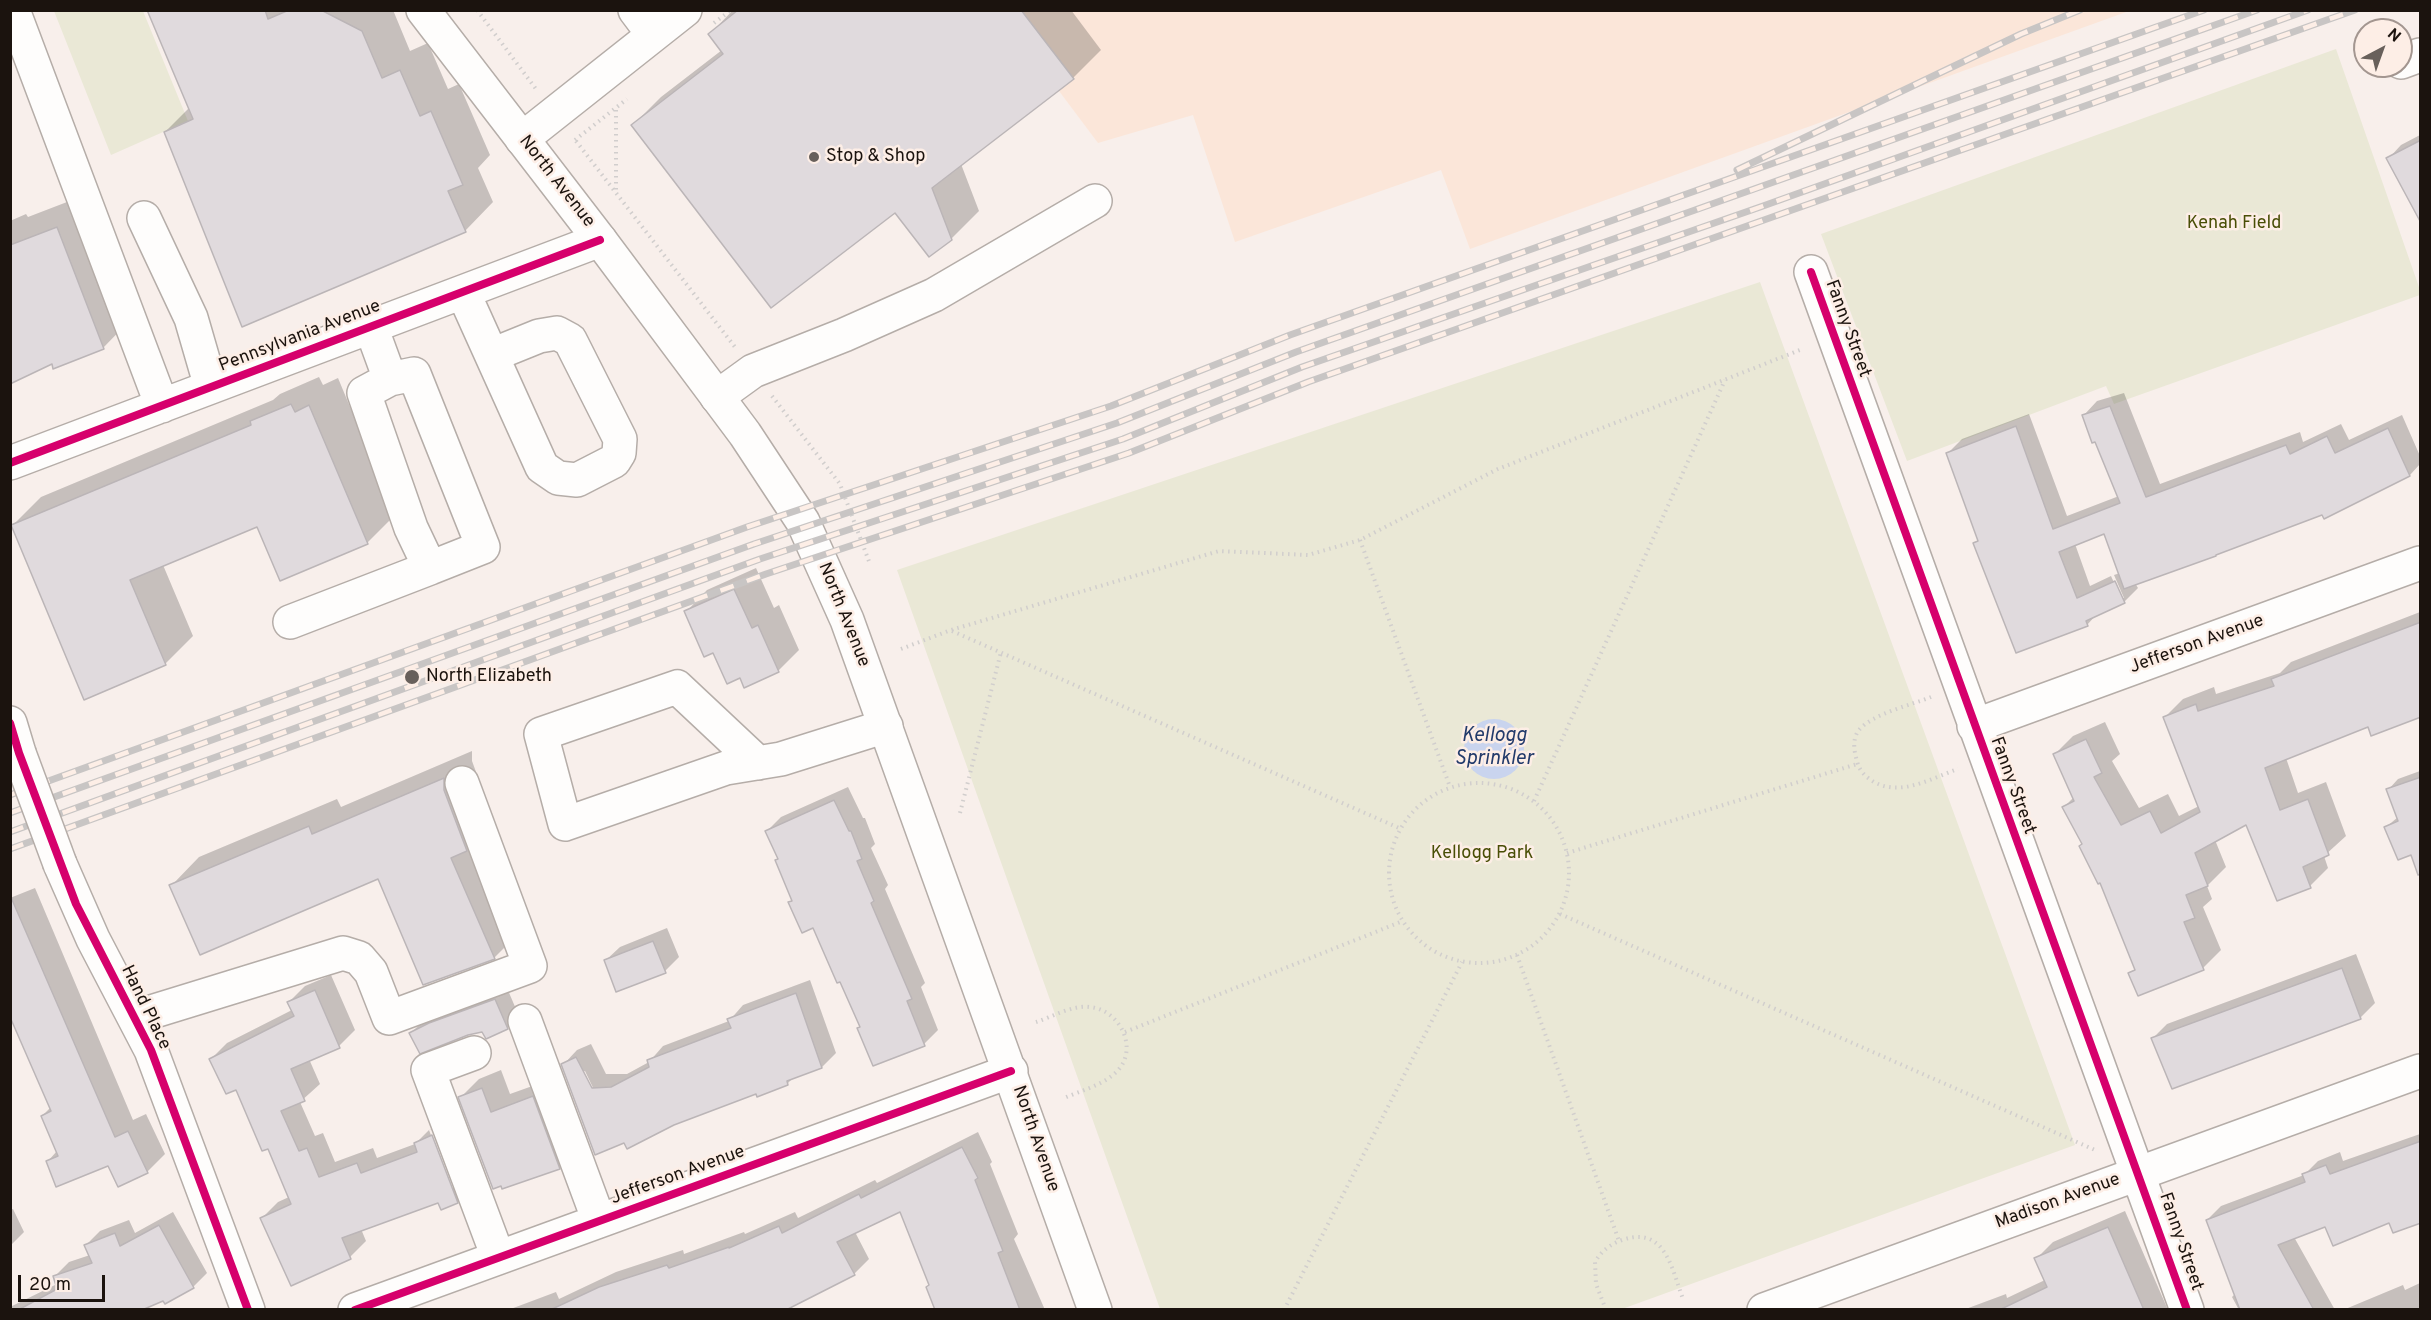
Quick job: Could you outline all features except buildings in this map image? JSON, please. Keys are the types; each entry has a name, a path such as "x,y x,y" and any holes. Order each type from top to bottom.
{"street":[{"path":"13,10 162,406"},
{"name":"North Avenue","path":"423,10 600,240 745,434 803,522 848,620 1095,1310"},
{"path":"522,139 644,22 685,10"},
{"path":"717,397 753,371 844,335 934,295 1095,201"},
{"path":"144,218 191,318 211,387"},
{"name":"Pennsylvania Avenue","path":"10,463 600,240"},
{"name":"Fanny Street","path":"1811,272 1974,726 2139,1172 2187,1310"},
{"path":"463,292 542,467 558,478 578,480 614,461 620,453 620,439 570,340 557,333 539,336 492,355"},
{"path":"371,327 390,379"},
{"path":"290,622 430,568 483,547 414,374 390,379 364,393 411,528 430,568"},
{"name":"Jefferson Avenue","path":"1974,726 2421,563"},
{"path":"758,763 677,687 541,734 565,824 726,768 758,763 782,759 886,726"},
{"name":"Hand Place","path":"15,738 60,864 93,939 151,1050 248,1310"},
{"path":"135,1017 343,953 359,958 371,972 389,1018 530,966 462,783"},
{"path":"525,1021 599,1221"},
{"path":"474,1053 428,1070 498,1257"},
{"name":"Jefferson Avenue","path":"355,1310 1011,1071"},
{"name":"Madison Avenue","path":"1764,1310 2421,1071"}],"path":[{"path":"616,110 616,193"},
{"path":"901,648 951,630 1219,551 1308,555 1359,540 1498,469 1800,350"},
{"path":"1534,801 1726,380"},
{"path":"1359,540 1450,787"},
{"path":"951,630 1399,828"},
{"path":"960,813 1001,652"},
{"path":"1931,698 1879,717 1859,730 1854,741 1857,764 1866,777 1891,789 1913,785 1958,769"},
{"path":"1568,853 1857,764"},
{"path":"1476,782 1507,786 1534,801 1556,824 1568,853 1569,884 1560,914 1541,939 1517,955 1490,963 1462,962 1434,952 1412,935 1396,910 1388,883 1389,855 1399,828 1419,804 1450,787 1476,782"},
{"path":"1560,914 2095,1150"},
{"path":"1125,1032 1403,921"},
{"path":"1517,955 1619,1241"},
{"path":"1284,1310 1462,962"},
{"path":"1036,1023 1086,1006 1108,1013 1118,1021 1125,1032 1127,1045 1125,1056 1116,1073 1099,1084 1064,1098"},
{"path":"1606,1310 1596,1284 1595,1262 1600,1254 1619,1241 1644,1237 1661,1246 1683,1299"}],"shaded area":[{"path":"999,11 2129,11 1470,249 1441,170 1235,242 1193,115 1098,143"}],"green space":[{"path":"54,11 143,11 188,121 111,155"},
{"name":"Kenah Field","path":"2336,49 2420,295 2114,404 2106,386 1907,461 1821,234"},
{"name":"Kellogg Park","path":"1760,282 2075,1145 1622,1309 1160,1309 897,570"}],"water":[{"name":"Kellogg Sprinkler","path":"1488,719 1500,719 1511,724 1519,732 1524,749 1522,761 1511,774 1500,779 1488,779 1477,774 1469,766 1464,755 1464,743 1469,732 1477,724"}],"railway":[{"path":"1737,170 2021,34 2080,10"},
{"path":"10,795 747,527 1111,406 1290,335 2204,10"},
{"path":"10,813 754,544 1117,423 1296,352 2257,10"},
{"path":"10,832 760,559 1123,439 1302,367 1763,206 2308,10"},
{"path":"10,849 766,574 1129,453 1308,382 2355,10"}],"cycle path":[{"path":"10,463 600,240"},
{"path":"1811,272 2187,1310"},
{"path":"10,723 19,753 76,904 151,1050 248,1310"},
{"path":"355,1310 1011,1071"}],"place":[{"name":"Stop & Shop","path":"814,157"},
{"name":"North Elizabeth","path":"412,677"}]}
